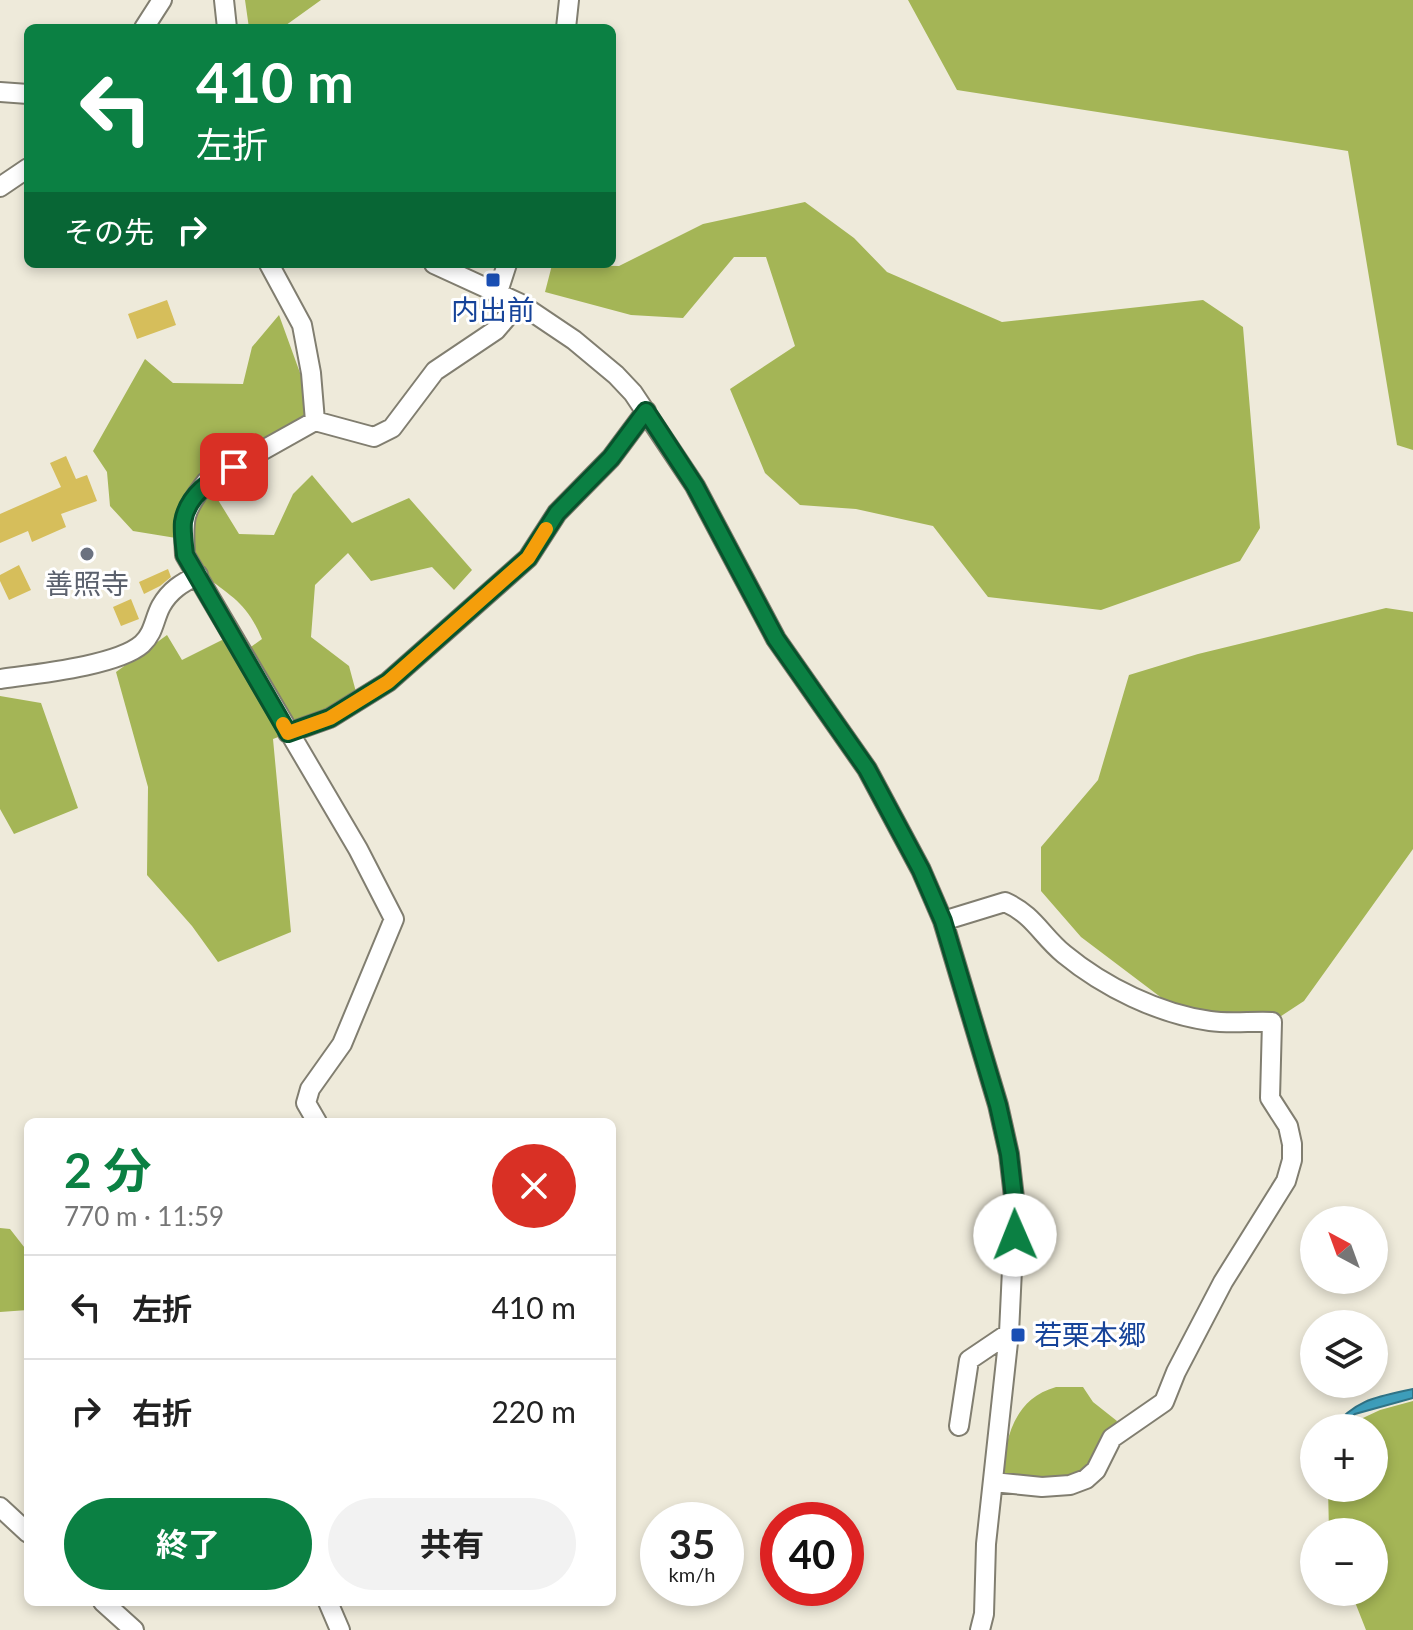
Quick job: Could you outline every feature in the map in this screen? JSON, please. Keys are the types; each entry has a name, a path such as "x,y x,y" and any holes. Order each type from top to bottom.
{"street":[{"path":"147,24 162,0"},
{"path":"224,0 227,24"},
{"path":"566,24 569,0"},
{"path":"0,92 24,94"},
{"path":"0,187 24,171"},
{"path":"271,268 302,325 311,373 315,421"},
{"path":"443,268 519,303 602,362 633,393 695,486 776,639 867,769 921,870 943,921 998,1105 1009,1154 1015,1206 1009,1333 986,1544 984,1614 980,1630"},
{"path":"498,292 506,268"},
{"path":"315,1118 306,1103 310,1089 342,1044 394,919 358,849 185,555 183,521 206,482 315,421 374,437 392,428 435,371 496,330 519,303"},
{"path":"288,733 330,718 388,682 528,558 557,513 611,458 646,411"},
{"path":"0,679 94,664 140,646 152,633 161,607 173,589 198,575"},
{"path":"943,921 1005,902 1023,910 1062,952 1092,976 1141,1000 1211,1021 1272,1022 1270,1098 1288,1126 1292,1144 1292,1160 1286,1181 1223,1282 1176,1372 1164,1402 1112,1438 1096,1470 1086,1479 1070,1485 1042,1487 993,1482"},
{"path":"959,1426 969,1360 1009,1333"},
{"path":"0,1507 24,1529"},
{"path":"107,1606 134,1630"},
{"path":"330,1606 340,1630"}],"green space":[{"path":"245,0 321,0 288,24 248,24"},
{"path":"908,0 1413,0 1413,450 1397,445 1348,151 957,90"},
{"path":"805,202 854,238 887,272 1002,322 1203,300 1243,327 1260,528 1240,561 1101,610 988,597 933,526 856,509 800,505 765,473 730,389 795,346 766,257 734,257 683,318 631,315 545,292 551,268 616,268 703,224"},
{"path":"279,315 316,417 207,482 239,534 274,535 293,494 312,475 352,523 409,498 472,570 454,590 432,567 371,581 348,553 315,585 311,637 349,666 359,703 330,718 273,739 291,932 218,962 192,926 147,875 148,787 116,672 167,635 182,660 234,634 248,649 262,639 244,608 199,570 176,538 133,531 110,506 107,472 93,451 145,359 173,383 243,384 252,347"},
{"path":"1386,608 1413,612 1413,849 1304,1001 1269,1024 1171,1005 1081,937 1041,891 1041,847 1098,780 1129,675 1198,654"},
{"path":"0,696 41,703 78,808 14,834 0,809"},
{"path":"0,1228 10,1229 24,1247 24,1310 0,1312"},
{"path":"1056,1387 1083,1387 1093,1402 1117,1421 1101,1457 1069,1481 1053,1483 1001,1474 1015,1421 1031,1400"},
{"path":"1413,1401 1413,1630 1366,1630 1357,1606 1388,1606 1388,1518 1329,1518 1328,1502 1388,1502 1388,1414 1371,1414"}],"water":[{"path":"1413,1389 1413,1398 1346,1414 1376,1398 1388,1398 1388,1395"}],"building":[{"path":"167,300 176,325 137,339 128,314"},
{"path":"66,456 76,479 87,475 97,501 61,514 66,527 32,542 28,531 0,543 0,514 61,487 50,463"},
{"path":"19,565 31,590 9,600 0,575"},
{"path":"168,569 171,577 144,594 139,582"},
{"path":"131,599 139,619 121,626 113,607"}],"slow traffic":[{"path":"283,724 288,733 330,718 388,682 528,558 546,529"}],"place":[{"name":"内出前","path":"493,280"},
{"name":"善照寺","path":"87,554"},
{"name":"若栗本郷","path":"1018,1335"}],"route":[{"path":"234,467 206,482 196,496 183,521 185,555 288,733 330,718 388,682 528,558 557,513 611,458 646,411 676,453 715,521 776,639 867,769 921,870 943,921 998,1105 1009,1154 1015,1235"}]}
